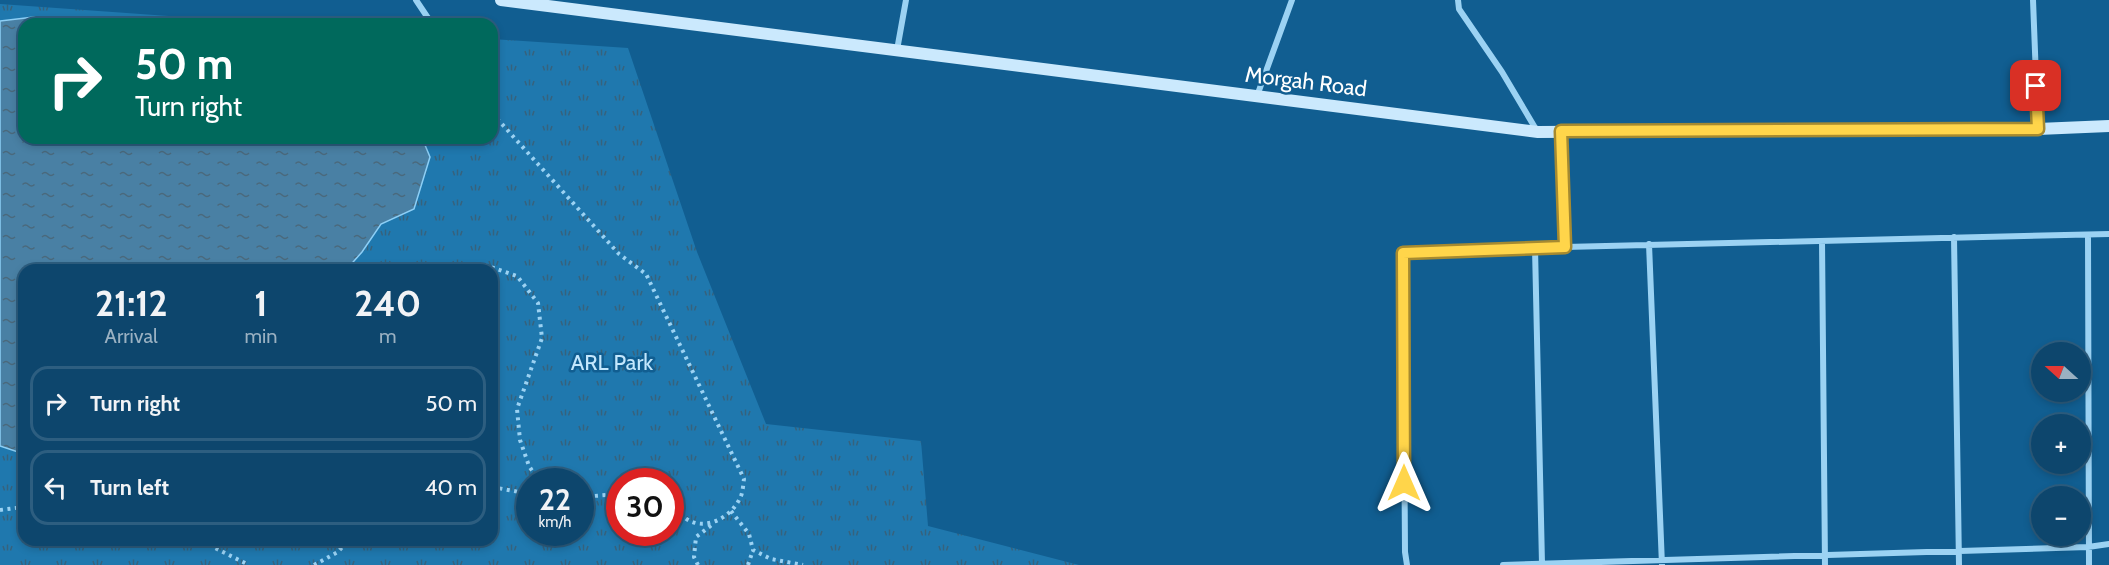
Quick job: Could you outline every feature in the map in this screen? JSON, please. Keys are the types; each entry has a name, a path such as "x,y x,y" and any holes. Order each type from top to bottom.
{"street":[{"path":"416,0 428,18"},
{"name":"Morgah Road","path":"501,0 539,2 1538,132 2038,129 2109,126"},
{"path":"897,50 906,0"},
{"path":"1257,96 1292,0"},
{"path":"1458,0 1459,9 1502,72 1538,132"},
{"path":"2033,0 2038,129"},
{"path":"1561,131 1565,247"},
{"path":"1407,565 1405,552 1403,253 1649,244 2109,234"},
{"path":"2088,235 2089,565"},
{"path":"1953,237 1959,565"},
{"path":"1822,241 1825,565"},
{"path":"1649,244 1662,562"},
{"path":"1535,248 1542,564"},
{"path":"1503,565 1662,562 2088,547 2109,544"}],"path":[{"path":"498,120 619,254 646,274 744,479 740,498 731,511 696,537 694,557 698,565"},
{"path":"498,269 517,276 538,303 542,338 517,409 520,440 530,468"},
{"path":"498,488 516,491"},
{"path":"0,510 18,509"},
{"path":"731,511 749,534 753,550 748,565"},
{"path":"684,517 699,523 714,524"},
{"path":"211,546 249,565"},
{"path":"314,565 338,552 343,546"},
{"path":"753,550 771,559 803,565"}],"green space":[{"name":"ARL Park","path":"0,4 197,18 18,18 18,144 498,144 498,39 628,48 697,252 766,424 921,441 928,526 1079,565 0,565"}],"water":[{"path":"18,19 18,144 425,144 430,157 414,209 381,224 351,264 18,264 18,452 0,446 0,21"}],"route":[{"path":"1404,483 1403,253 1565,247 1561,131 2038,129 2036,86"}]}
